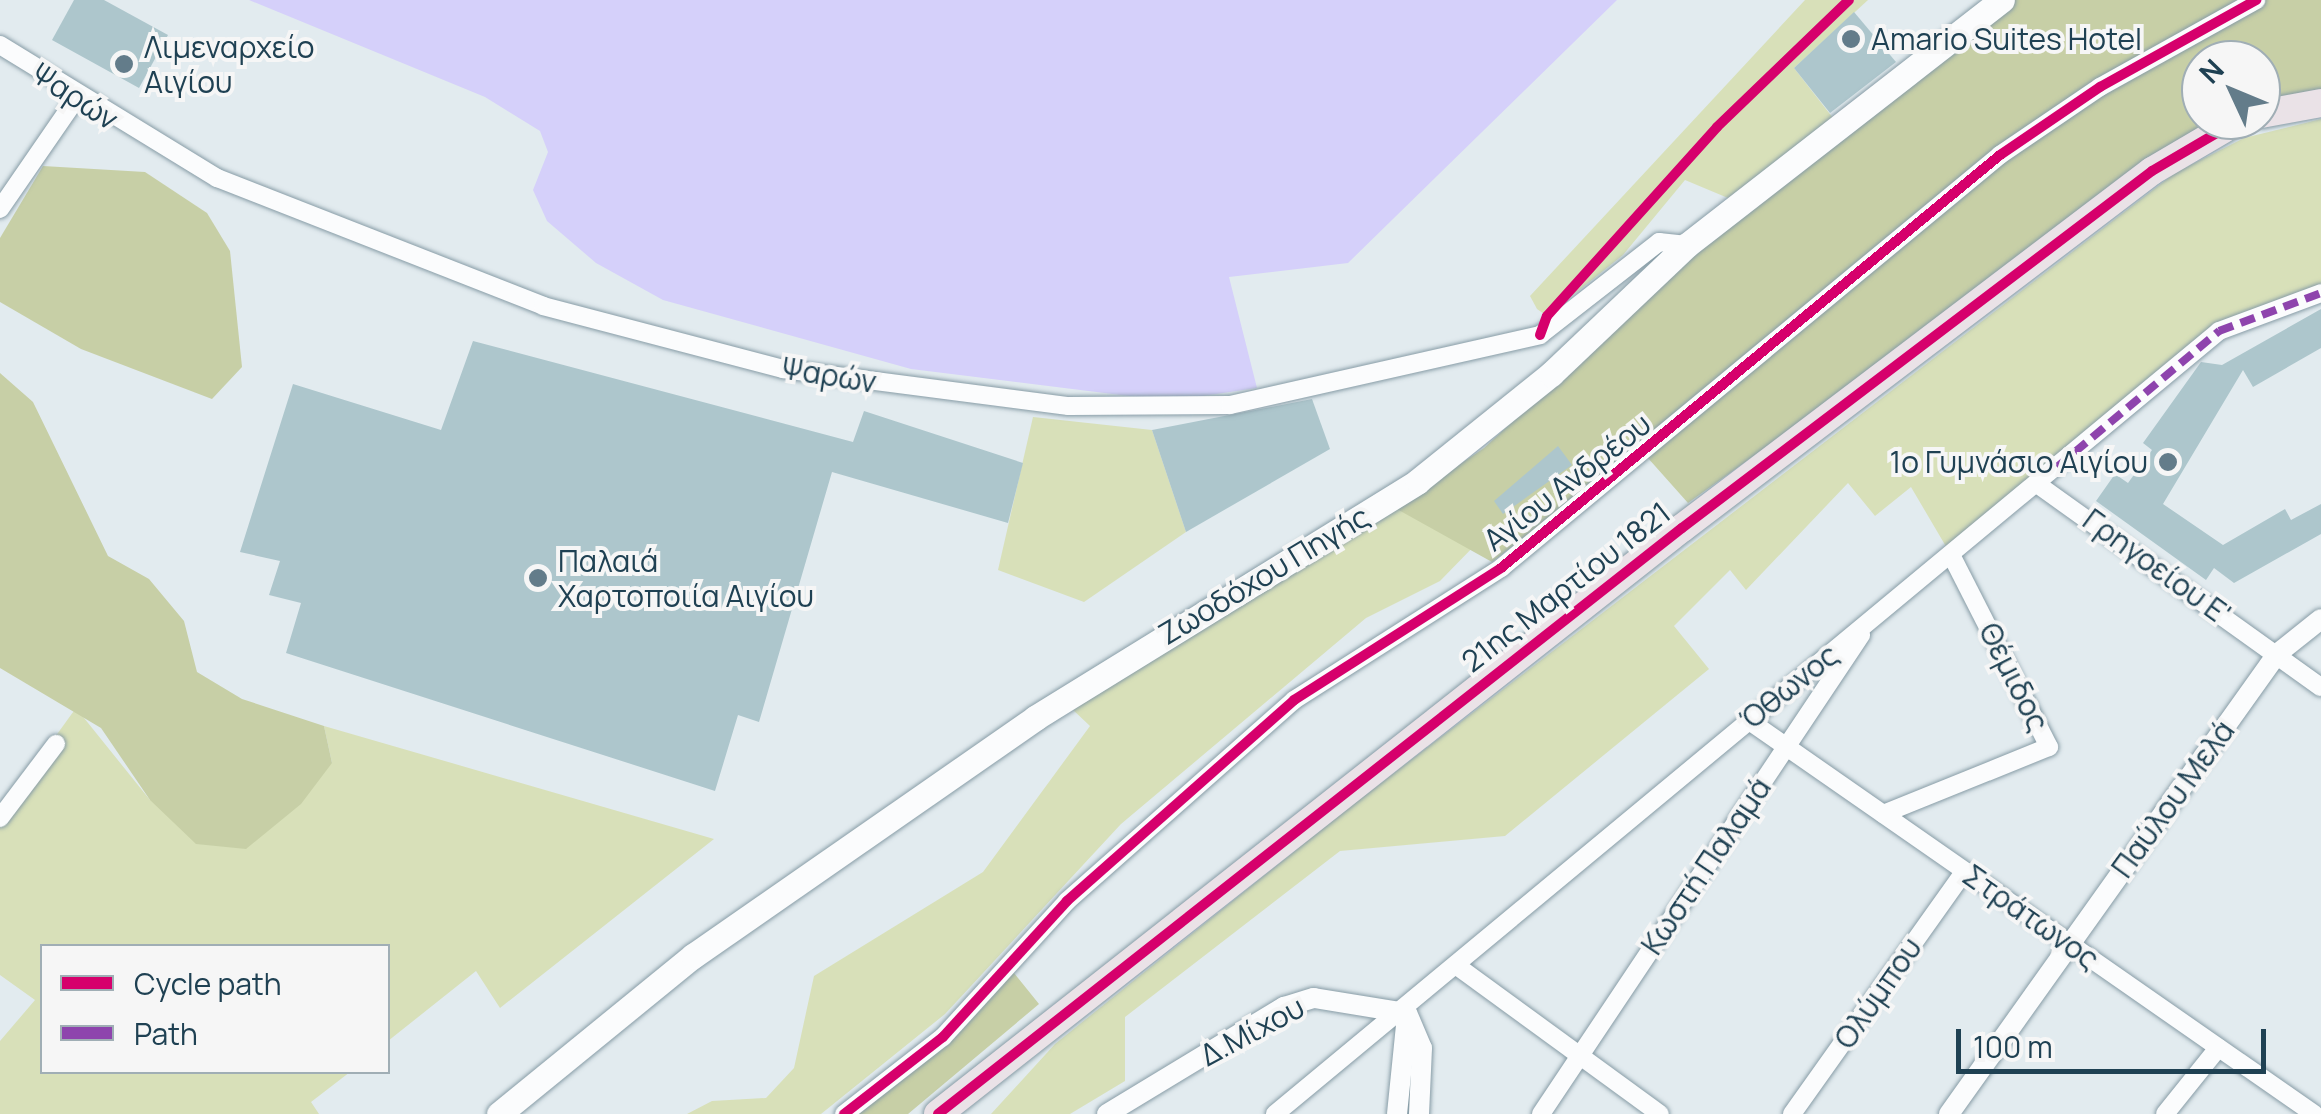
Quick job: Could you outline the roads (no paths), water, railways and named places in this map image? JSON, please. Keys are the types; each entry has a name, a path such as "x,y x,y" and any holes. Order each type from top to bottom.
{"main road":[{"name":"Ζωοδόχου Πηγής","path":"498,1114 693,956 1034,718 1418,480 1552,374 1687,245 2002,0"},
{"path":"2281,111 2321,104"},
{"name":"21ης Μαρτίου 1821","path":"938,1114 1729,492 2152,171 2205,140"}],"street":[{"name":"Αγίου Ανδρέου","path":"844,1114 943,1036 983,987 1294,700 1501,568 2000,155 2256,0"},
{"name":"Ψαρών","path":"0,45 76,99 262,198 544,306 783,369 1069,406 1230,405 1540,334 1659,242 1687,245"},
{"path":"0,209 76,99"},
{"name":"Όθωνος","path":"1275,1114 1407,1012 1748,720 2219,331 2321,294"},
{"name":"Γρηγοείου Ε'","path":"2036,484 2321,686"},
{"name":"Θέμιδος","path":"1883,814 2049,747 1951,556"},
{"name":"Κωστή Παλαμά","path":"1541,1114 1872,618"},
{"name":"Παύλου Μελά","path":"1949,1114 2276,654 2321,619"},
{"name":"Στράτωνος","path":"1748,720 2314,1114"},
{"path":"0,818 56,744"},
{"name":"Ολύμπου","path":"1792,1114 1964,871"},
{"path":"1457,966 1660,1114"},
{"name":"Δ.Μίχου","path":"1106,1114 1299,1002 1381,1003 1407,1012"},
{"path":"1397,1114 1407,1012"},
{"path":"1407,1012 1422,1048 1419,1114"},
{"path":"2164,1114 2218,1048"}],"place":[{"name":"Amario Suites Hotel","path":"1851,39"},
{"name":"Λιμεναρχείο Αιγίου","path":"124,64"},
{"name":"1ο Γυμνάσιο Αιγίου","path":"2168,462"},
{"name":"Παλαιά Χαρτοποιία Αιγίου","path":"538,578"}]}
